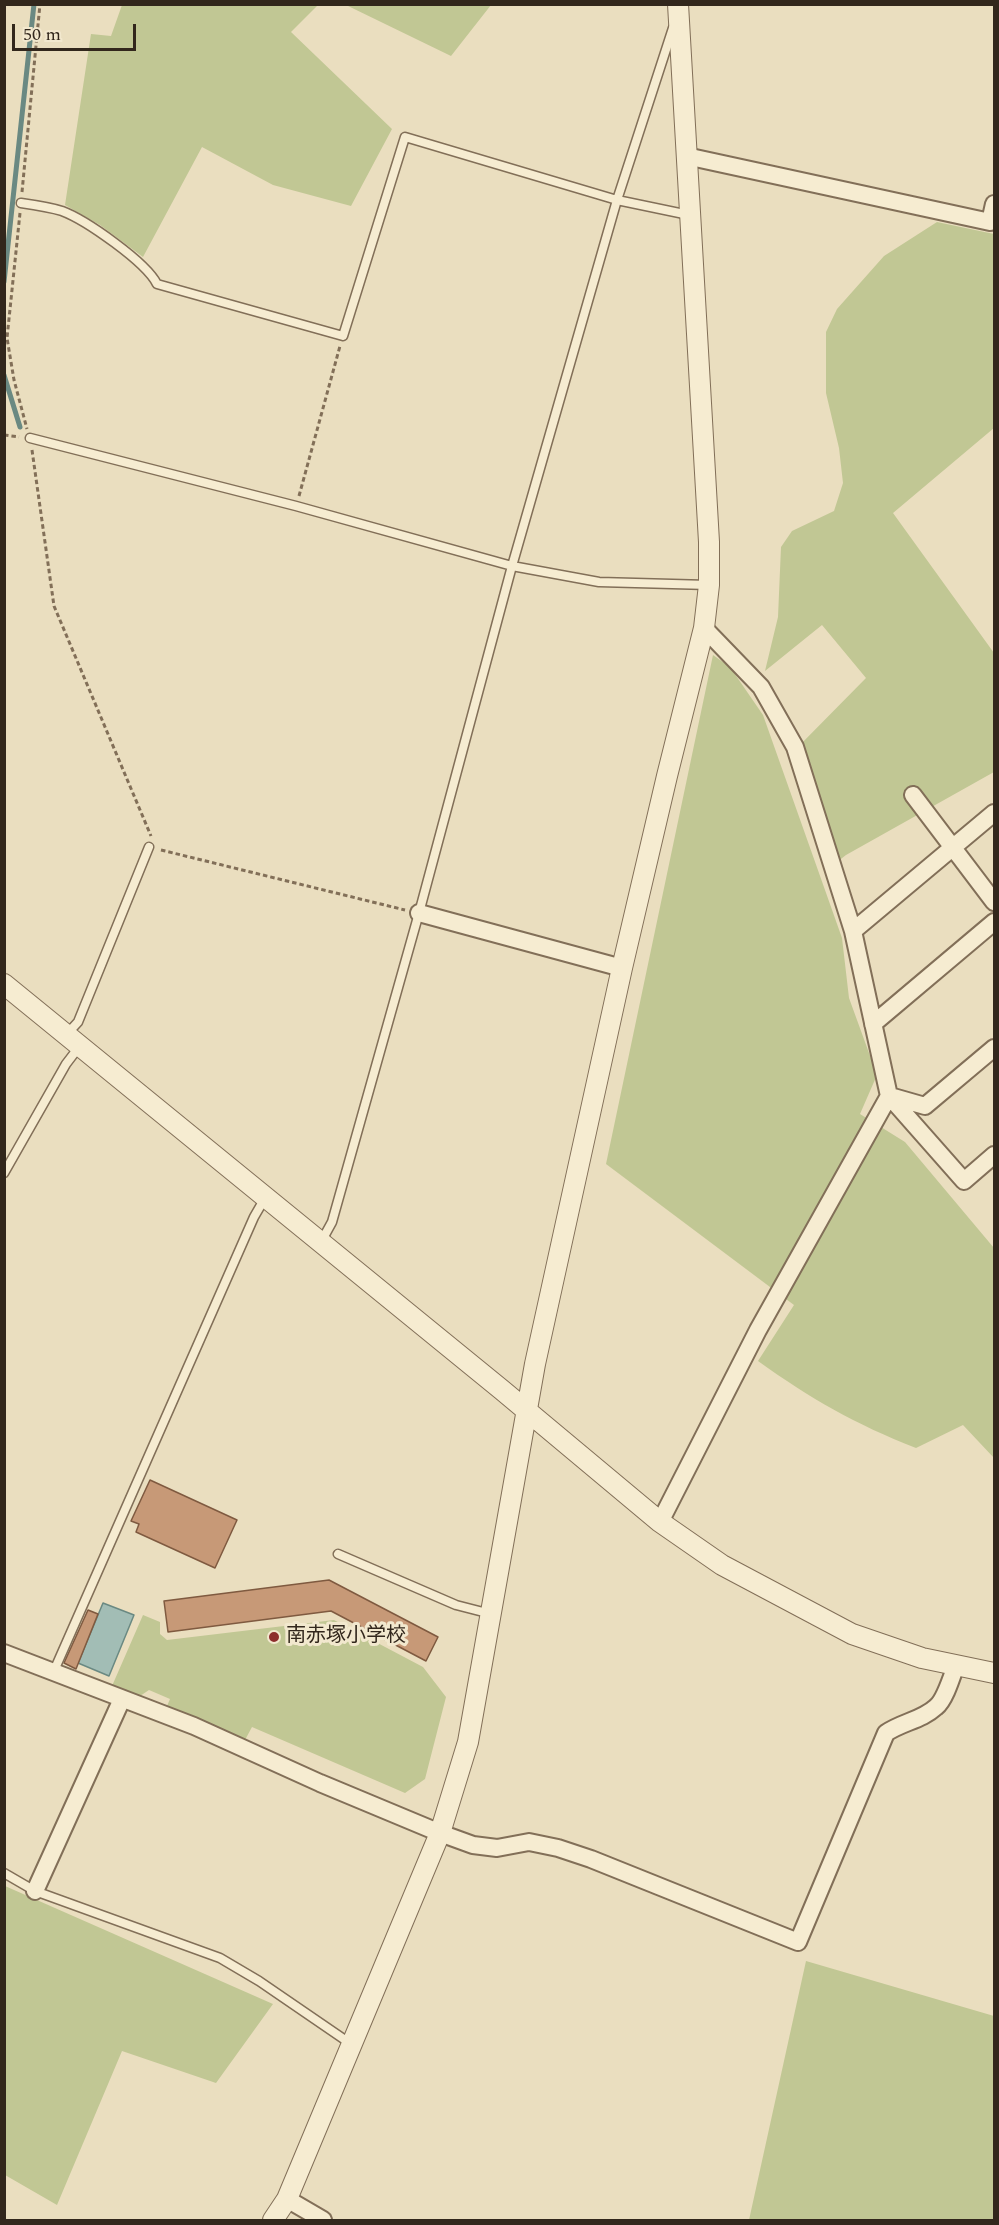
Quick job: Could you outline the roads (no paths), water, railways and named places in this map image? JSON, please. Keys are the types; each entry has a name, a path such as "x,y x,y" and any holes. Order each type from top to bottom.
{"street":[{"path":"273,2220 286,2199 440,1833 468,1742 535,1364 622,968 704,628 709,585 709,542 678,9"},
{"path":"686,156 990,222 994,204"},
{"path":"704,628 761,687 795,747 853,931 889,1096 964,1181 994,1155"},
{"path":"913,795 994,902"},
{"path":"853,931 994,813"},
{"path":"419,913 622,968"},
{"path":"873,1024 994,922"},
{"path":"4,984 527,1410 660,1522 722,1565 852,1634 922,1658 994,1673"},
{"path":"889,1096 925,1106 994,1047"},
{"path":"660,1522 758,1330 889,1096"},
{"path":"4,1653 194,1726 320,1783 440,1833 473,1845 497,1848 529,1842 558,1848 798,1942 886,1733 938,1707 956,1665"},
{"path":"35,1891 122,1699"},
{"path":"286,2199 323,2220"}],"lane":[{"path":"320,1243 332,1222 419,913 512,566 617,200 678,9"},
{"path":"21,203 64,212 109,238 153,276 157,284 342,336 405,137 617,200 689,215"},
{"path":"30,438 296,506 512,566 599,582 709,585"},
{"path":"4,1173 66,1064 78,1022 149,847"},
{"path":"52,1673 254,1217 266,1198"},
{"path":"338,1554 456,1605 491,1614"},
{"path":"4,1874 35,1891 220,1958 259,1981 351,2044"}],"water":[{"path":"103,1603 134,1615 109,1676 78,1663"}],"waterway":[{"path":"4,282 34,4"},
{"path":"4,375 20,427"}],"place":[{"name":"南赤塚小学校","path":"274,1637"}]}
